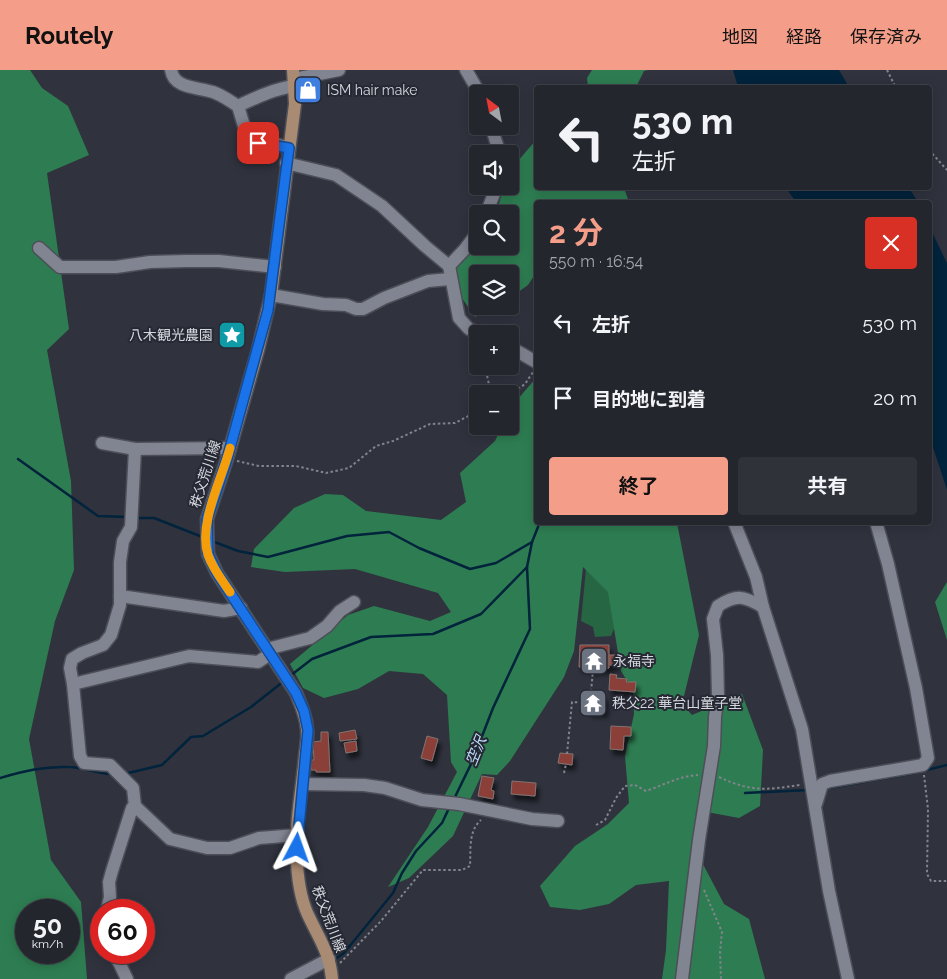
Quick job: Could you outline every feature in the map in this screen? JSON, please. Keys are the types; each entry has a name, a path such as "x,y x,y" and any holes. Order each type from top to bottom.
{"main road":[{"name":"秩父荒川線","path":"294,78 289,148 271,295 258,350 207,519 208,554 217,573 296,693 304,711 308,730 296,861 299,885 309,917 322,939 331,967"}],"street":[{"path":"171,70 175,81 183,85 215,93 238,106 250,142 289,148"},
{"path":"238,106 288,87 294,78 339,70"},
{"path":"466,70 475,85"},
{"path":"286,163 336,175 382,206 449,266 459,318 469,329"},
{"path":"449,266 469,244"},
{"path":"39,248 60,267 116,267 150,262 186,261 219,261 275,267"},
{"path":"271,295 363,309 384,298 428,281 450,279"},
{"path":"519,352 534,361"},
{"path":"102,443 135,449 228,454"},
{"path":"110,899 109,882 134,807 133,788 110,765 84,764 80,756 70,668 72,659 103,645 111,635 120,605 120,562 123,541 132,528 135,449"},
{"path":"735,525 756,577 763,607 802,729 829,891 848,979"},
{"path":"815,806 822,784 923,765 928,758 916,688 888,564 877,525"},
{"path":"120,596 224,611 241,608"},
{"path":"682,979 699,840 711,773 718,695 717,655 713,619 718,606 737,597 749,599 763,607"},
{"path":"73,684 190,656 258,662 268,652 310,638 327,626 340,611 354,602"},
{"path":"303,784 364,785 385,788 422,800 459,804 490,812 558,821"},
{"path":"134,807 170,839 207,848 230,848 259,838 297,834"},
{"path":"120,964 127,979"},
{"path":"291,979 331,967"}],"path":[{"path":"887,70 894,85"},
{"path":"932,153 947,170"},
{"path":"519,388 525,384 534,371"},
{"path":"228,454 259,466 296,466 326,473 349,468 376,446 393,441 430,424 455,423 469,416"},
{"path":"567,754 572,702 586,703 588,692 591,692 592,670"},
{"path":"564,774 566,764"},
{"path":"923,765 928,810 927,874 931,881 947,881"},
{"path":"331,967 381,921 423,870 462,870 470,866 471,834 476,824 490,812"},
{"path":"703,887 722,932 721,979"}],"green space":[{"path":"0,70 30,70 42,88 68,106 89,155 47,173 69,329 47,350 71,481 74,570 55,621 29,739 51,860 79,899 15,899 15,964 80,964 80,901 87,979 0,979"},
{"path":"592,70 648,70 644,71 637,85 588,85 587,78"},
{"path":"534,142 534,190 625,190 628,200 534,200 534,276 528,285 519,292 519,265 469,265 469,308 457,291 455,268 460,259 469,253 469,255 519,255 519,205 499,205 501,195 519,195 519,160"},
{"path":"534,380 534,525 677,525 699,635 682,704 692,715 742,694 763,750 760,806 739,818 696,810 695,849 724,904 749,919 765,979 662,979 666,950 669,881 636,885 609,904 580,910 550,907 540,886 575,846 608,824 629,803 625,756 634,714 633,690 621,671 608,592 583,567 574,651 564,677 510,761 497,775 482,774 453,836 409,878 388,887 428,827 457,772 451,762 447,695 423,674 389,671 358,689 324,698 303,688 290,664 348,615 374,606 430,621 451,612 438,593 355,569 285,572 251,567 254,549 294,508 325,494 343,495 366,511 441,520 466,502 460,473 495,441 498,435 519,435 519,398"},
{"path":"601,532 618,619 611,636 595,637 593,627 581,621 587,558"},
{"path":"947,582 947,640 935,602"}],"water":[{"path":"733,70 839,70 848,85 737,85"},
{"path":"787,190 910,190 917,200 795,200"},
{"path":"932,232 947,263 947,490 932,444"}],"building":[{"path":"580,645 609,645 609,668 589,670 589,667 579,667"},
{"path":"610,655 617,655 617,665 610,665"},
{"path":"610,674 617,675 616,678 627,679 626,682 636,682 635,692 609,690"},
{"path":"588,695 605,695 605,712 588,711"},
{"path":"611,726 631,727 631,736 624,736 623,750 610,749"},
{"path":"355,730 357,739 340,741 339,733"},
{"path":"321,732 328,732 330,772 311,770 311,760 314,760 313,742 321,741"},
{"path":"427,736 438,739 432,761 421,758"},
{"path":"356,741 357,751 346,753 344,743"},
{"path":"560,753 573,754 572,765 558,763"},
{"path":"482,776 494,778 491,790 494,791 493,799 478,796"},
{"path":"512,781 536,783 535,796 511,794"}],"waterway":[{"path":"18,459 98,516 128,517"},
{"path":"136,518 154,518 205,538"},
{"name":"空沢","path":"454,799 472,762 493,708 530,629 527,567 532,542 539,525"},
{"path":"212,541 238,551 268,557 347,536 389,532 419,548 470,569 496,563 532,542"},
{"path":"290,676 312,659 371,637 433,634 481,614 527,567"},
{"path":"124,774 162,765 191,737 203,736 251,707 284,681"},
{"path":"829,788 915,773 947,765"},
{"path":"0,778 51,767 74,767 111,774"},
{"path":"745,793 809,790"},
{"name":"空沢","path":"334,960 344,953 393,893 402,873 416,851 442,823 450,806"},
{"path":"306,979 313,974"}],"slow traffic":[{"path":"230,448 207,519 207,535 208,554 217,573 230,592"}],"place":[{"name":"ISM hair make","path":"308,90"},
{"name":"八木観光農園","path":"232,335"},
{"name":"永福寺","path":"594,661"},
{"name":"秩父22 華台山童子堂","path":"593,703"}],"route":[{"path":"258,143 289,148 281,214 268,310 227,459 207,519 208,554 217,573 296,693 304,711 308,730 297,848"}]}
